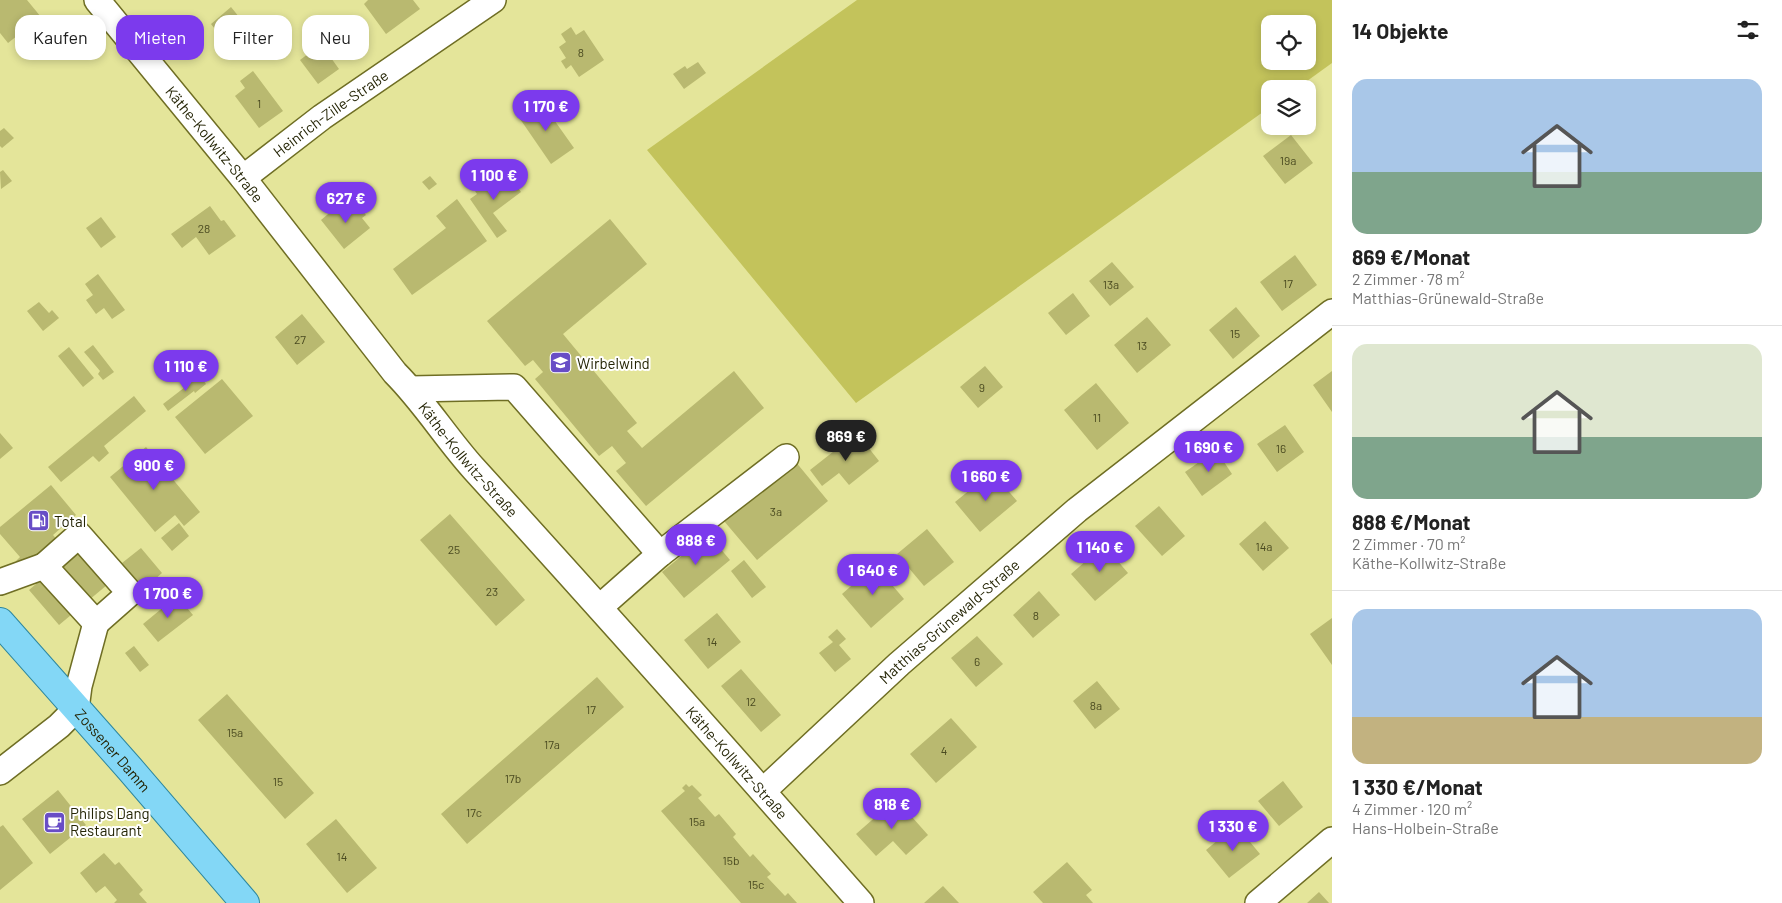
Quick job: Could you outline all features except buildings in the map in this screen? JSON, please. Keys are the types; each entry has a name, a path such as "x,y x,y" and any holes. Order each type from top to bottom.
{"main road":[{"name":"Zossener Damm","path":"0,622 130,768 245,903"}],"street":[{"name":"Käthe-Kollwitz-Straße","path":"97,0 243,178 395,372 411,389 454,447 600,607 861,903"},
{"name":"Heinrich-Zille-Straße","path":"243,178 322,117 493,0"},
{"name":"Matthias-Grünewald-Straße","path":"763,791 898,664 1077,510 1332,312"},
{"path":"411,389 514,387 660,554"},
{"path":"600,607 660,554 786,457"},
{"path":"0,582 44,566 79,535 130,593 96,623 79,686 76,709 59,726 0,772"},
{"path":"44,566 96,623"},
{"path":"1258,903 1332,840"}],"shaded area":[{"path":"857,0 1332,0 1332,63 1308,80 1261,80 1261,113 856,403 647,150"}],"place":[{"name":"Wirbelwind","path":"561,363"},
{"name":"Total","path":"38,521"},
{"name":"Philips Dang Restaurant","path":"54,822"}]}
